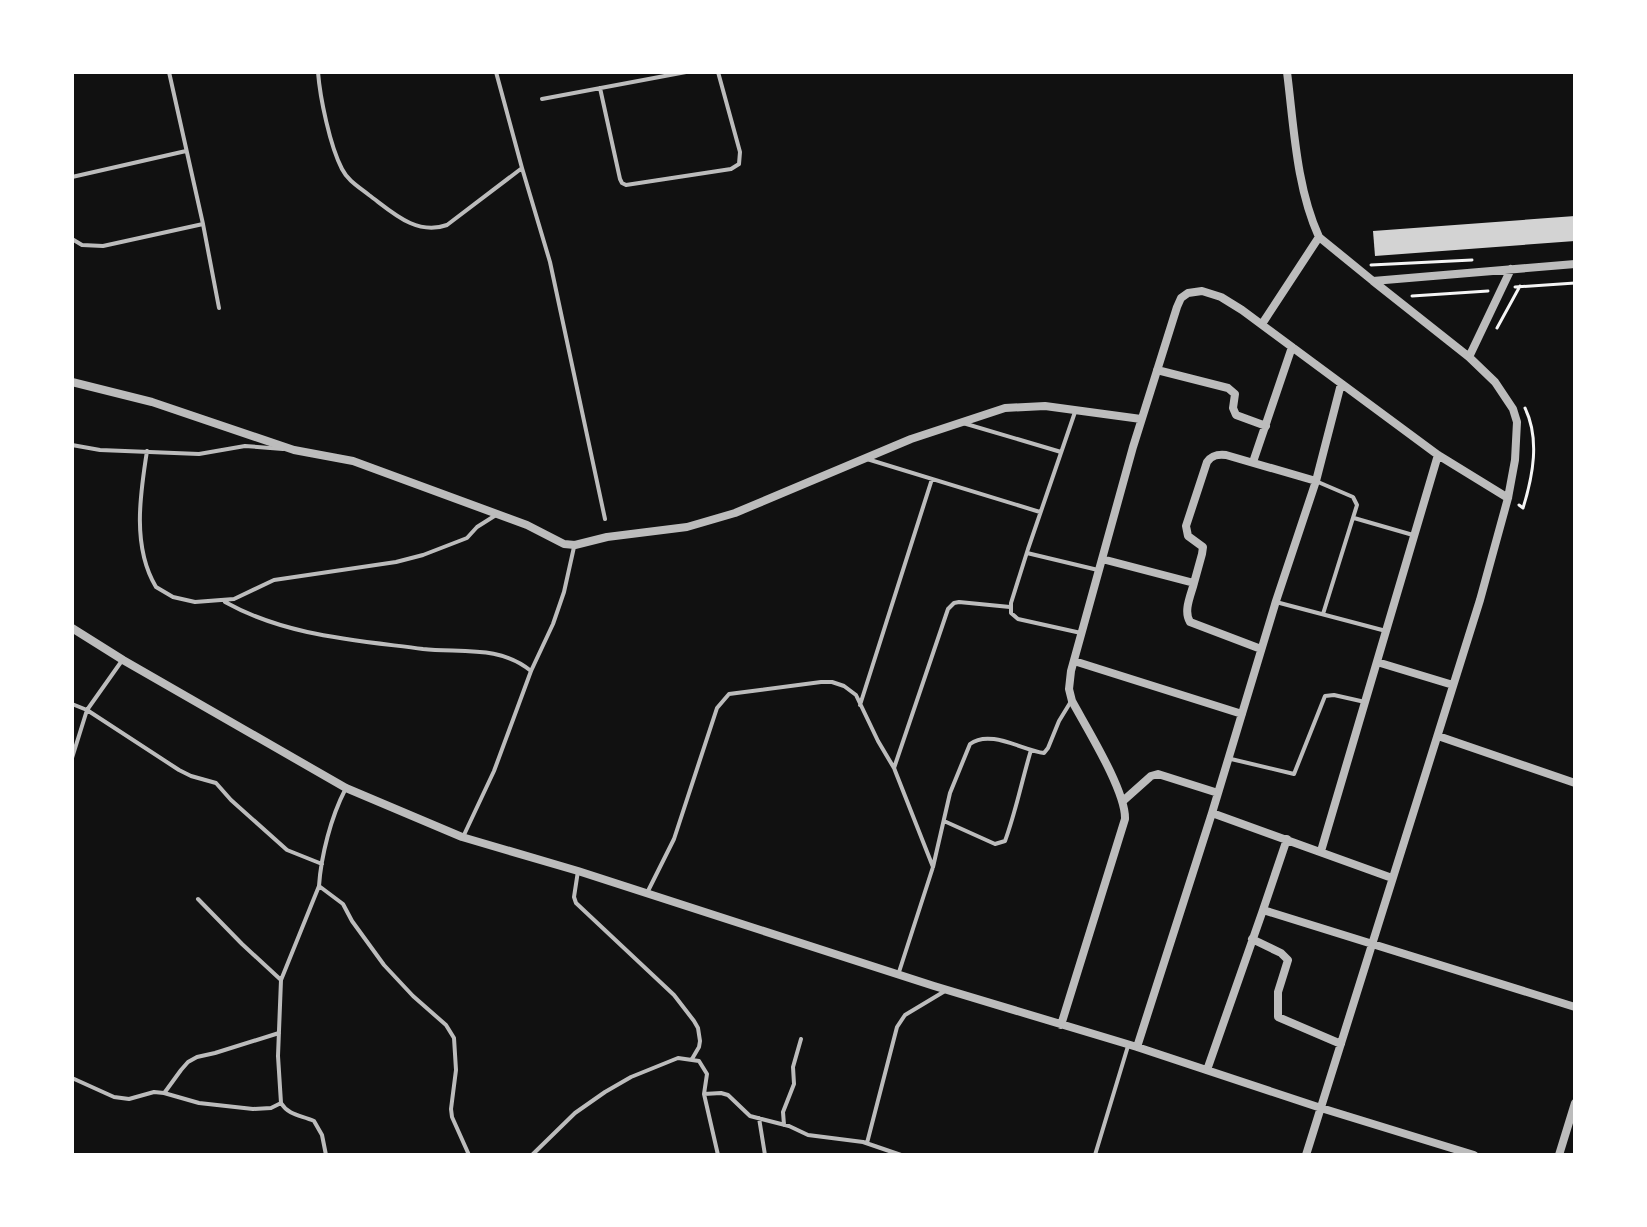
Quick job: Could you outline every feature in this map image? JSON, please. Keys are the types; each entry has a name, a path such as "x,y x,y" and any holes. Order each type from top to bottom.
{"street":[{"path":"1287,72 1303,191 1309,216 1319,237 1469,357 1495,382 1513,409 1517,422 1515,460 1508,498 1438,736 1306,1155"},
{"path":"1262,324 1319,237"},
{"path":"1373,281 1575,264"},
{"path":"1469,357 1511,269"},
{"path":"1061,1025 1123,831 1126,810 1069,689 1081,633 1141,419 1181,298 1188,293 1202,291 1221,297 1438,455 1508,498"},
{"path":"1253,462 1292,347"},
{"path":"1157,370 1228,388 1235,394 1233,408 1236,415 1266,426"},
{"path":"72,382 152,402 294,450 353,461 527,525 564,544 575,545 607,537 687,527 735,513 911,439 1005,408 1045,406 1141,419"},
{"path":"1132,1046 1212,813 1316,481 1341,384"},
{"path":"1261,649 1187,619 1203,547 1188,536 1186,526 1207,462 1212,456 1221,454 1316,481"},
{"path":"1321,851 1438,455"},
{"path":"1102,559 1194,583"},
{"path":"72,628 346,788 462,837 1474,1155"},
{"path":"1074,661 1242,714"},
{"path":"1377,662 1453,685"},
{"path":"1438,736 1575,783"},
{"path":"1123,801 1151,776 1158,774 1218,793"},
{"path":"1212,813 1392,878"},
{"path":"1207,1070 1287,839"},
{"path":"1263,910 1575,1007"},
{"path":"1252,939 1281,953 1288,960 1278,992 1278,1017 1341,1044"},
{"path":"1559,1155 1575,1105"}],"lane":[{"path":"169,72 219,308"},
{"path":"318,72 327,123 341,168 355,185 405,221 427,228 447,225 522,168"},
{"path":"496,72 550,262 605,519"},
{"path":"542,99 686,72"},
{"path":"600,88 620,179 626,185 731,169 739,164 740,152 718,72"},
{"path":"72,177 186,151"},
{"path":"72,239 82,245 103,246 203,224"},
{"path":"1075,411 1011,607 1012,616 1018,619 1081,633"},
{"path":"962,423 1061,452"},
{"path":"72,445 100,450 199,454 245,446 294,450"},
{"path":"147,451 141,489 141,545 153,583 173,597 195,602 234,599 274,580 396,562 423,555 467,538 477,527 496,515"},
{"path":"864,458 1040,512"},
{"path":"860,705 932,479"},
{"path":"1316,481 1353,497 1357,505 1323,614"},
{"path":"1354,518 1414,535"},
{"path":"462,837 494,771 558,609 575,545"},
{"path":"1027,553 1099,570"},
{"path":"224,601 256,618 311,634 496,654 513,659 531,671"},
{"path":"1276,601 1386,631"},
{"path":"894,768 948,609 959,602 1011,607"},
{"path":"72,758 87,710 123,660"},
{"path":"647,894 674,839 717,708 729,694 821,682 832,682 850,689 860,705 894,768 933,867"},
{"path":"1228,758 1294,774 1325,696 1365,702"},
{"path":"898,975 933,867 950,793 970,744 973,740 985,738 1040,753 1047,751 1059,721 1072,701"},
{"path":"72,704 87,710 179,770 216,783 287,850 322,864"},
{"path":"944,821 995,844 1005,841 1031,750"},
{"path":"326,1155 322,1135 314,1121 287,1111 281,1103 278,1056 281,980 319,886 337,806 346,788"},
{"path":"578,871 576,903 674,995 698,1028 699,1047 692,1059"},
{"path":"319,886 343,904 395,979 446,1025 454,1038 456,1070 452,1117 469,1155"},
{"path":"198,899 281,980"},
{"path":"867,1143 897,1027 905,1015 947,990"},
{"path":"164,1093 188,1062 197,1057 279,1033"},
{"path":"784,1125 783,1112 794,1084 793,1067 801,1039"},
{"path":"1095,1155 1132,1046"},
{"path":"532,1155 575,1113 605,1092 678,1058 699,1061 707,1074 704,1094 718,1155"},
{"path":"72,1078 114,1097 129,1099 146,1093 164,1093 199,1103 253,1109 271,1108 281,1103"},
{"path":"704,1094 728,1095 750,1116 808,1135 867,1143 901,1155"},
{"path":"759,1118 765,1155"}],"path":[{"path":"1354,266 1470,260"},
{"path":"1411,300 1411,296 1575,283"}],"building":[{"path":"1575,216 1575,241 1375,256 1373,231"}]}
